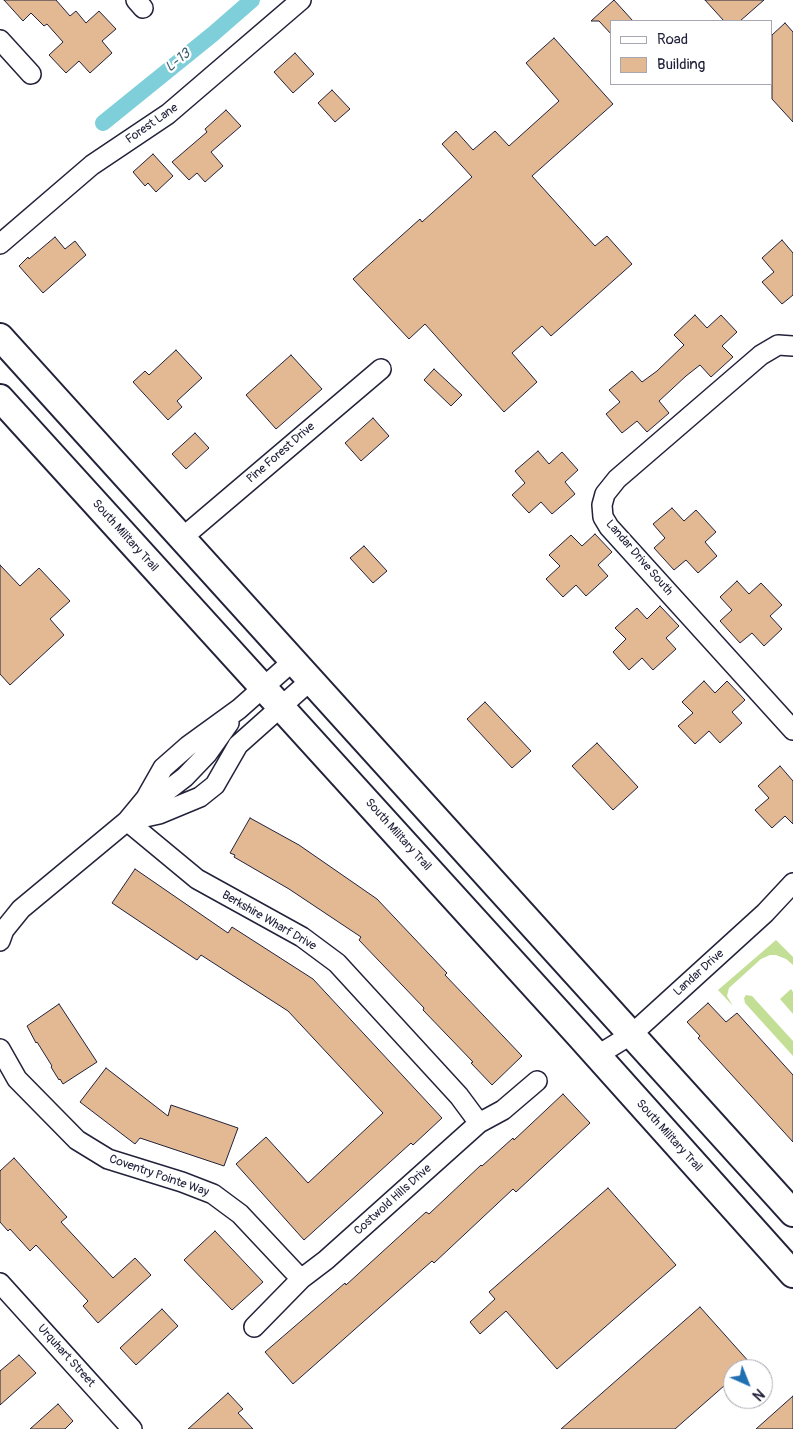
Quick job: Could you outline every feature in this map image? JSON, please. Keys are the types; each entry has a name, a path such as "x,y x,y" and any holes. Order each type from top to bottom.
{"main road":[{"path":"0,337 793,1213"},
{"name":"South Military Trail","path":"0,398 598,1055 793,1274"}],"street":[{"name":"Forest Lane","path":"0,244 92,165 168,114 301,0"},
{"path":"0,40 31,74"},
{"name":"Landar Drive South","path":"793,346 778,345 761,355 617,479 605,494 602,505 604,517 609,527 793,730"},
{"name":"Pine Forest Drive","path":"182,538 381,369"},
{"path":"0,941 4,930 21,909 127,821 146,798 163,768 188,746 239,709 293,661"},
{"path":"127,821 159,814 200,798 215,785 238,745 310,680"},
{"path":"146,798 159,797 185,777 207,754 239,709"},
{"path":"171,787 177,807"},
{"name":"Berkshire Wharf Drive","path":"127,821 197,879 302,937 337,963 459,1096 479,1123"},
{"name":"Landar Drive","path":"598,1055 632,1034 765,913 793,883"},
{"name":"Coventry Pointe Way","path":"0,1049 17,1079 77,1140 108,1159 182,1182 213,1194 240,1214 301,1279"},
{"name":"Costwold Hills Drive","path":"254,1327 301,1279 326,1260 479,1123 503,1110 537,1081"},
{"name":"Urquhart Street","path":"0,1283 132,1429"}],"green space":[{"path":"776,940 793,957 793,965 786,959 776,955 770,955 761,959 729,988 727,996 733,1006 718,990"},
{"path":"791,989 793,992 793,1014 780,999"},
{"path":"746,995 752,996 793,1041 793,1056 745,1003 744,998"}],"building":[{"path":"4,0 56,0 70,16 76,11 86,23 99,11 116,29 102,41 112,53 90,73 79,61 66,73 49,55 63,42 47,24 44,26 31,13 23,21"},
{"path":"614,0 632,20 610,20 610,33 599,21 591,21"},
{"path":"705,0 764,0 741,20 723,20"},
{"path":"785,23 793,32 793,122 772,99 773,34"},
{"path":"554,38 613,104 532,176 595,246 607,236 632,264 551,336 542,326 512,353 537,382 504,412 425,324 409,339 353,279 420,219 422,222 472,177 442,144 456,131 473,150 495,131 509,146 559,101 526,63"},
{"path":"295,53 314,74 293,93 274,72"},
{"path":"332,90 350,109 335,122 318,103"},
{"path":"226,110 241,126 211,152 223,166 205,182 197,173 189,180 172,162 207,132 205,129"},
{"path":"153,154 173,176 156,192 148,183 145,186 133,172"},
{"path":"55,237 65,249 75,241 86,255 43,293 19,266"},
{"path":"782,240 793,253 793,295 782,304 762,282 774,272 762,258"},
{"path":"695,315 707,328 721,315 737,332 722,346 733,357 711,377 700,365 686,376 659,401 669,413 647,432 637,421 622,433 606,414 620,402 609,390 632,371 642,382 657,371 684,345 674,335"},
{"path":"176,350 202,378 177,401 182,407 168,420 133,382 145,371 149,375"},
{"path":"291,355 322,389 276,429 246,395"},
{"path":"434,369 462,395 451,406 424,380"},
{"path":"373,418 389,436 361,461 345,443"},
{"path":"195,433 209,448 186,469 172,454"},
{"path":"538,451 549,464 562,452 578,470 565,482 575,494 552,514 541,502 529,513 512,495 525,483 515,471"},
{"path":"672,508 684,521 696,510 716,532 705,542 717,556 698,573 686,560 674,570 654,548 665,538 653,524"},
{"path":"595,534 612,552 598,565 608,576 586,596 576,585 563,597 546,579 560,566 549,555 571,535 582,546"},
{"path":"364,546 387,571 373,583 350,558"},
{"path":"0,565 20,586 39,568 70,601 50,619 64,635 10,685 0,674"},
{"path":"737,581 749,594 761,583 782,605 770,616 782,629 764,646 752,633 740,643 720,621 732,610 720,597"},
{"path":"660,606 679,626 666,638 676,649 653,670 642,658 629,670 613,652 626,639 615,628 637,608 647,619"},
{"path":"704,681 715,693 727,681 745,700 732,712 742,723 720,743 709,731 695,744 678,726 693,713 682,702"},
{"path":"485,702 531,751 512,768 467,719"},
{"path":"597,743 638,787 613,810 572,766"},
{"path":"780,766 793,781 793,824 785,816 772,828 755,810 769,798 758,786"},
{"path":"250,818 299,845 377,899 447,973 445,975 522,1056 492,1085 471,1063 473,1062 423,1010 424,1008 359,940 361,937 289,889 230,853"},
{"path":"135,869 228,933 232,927 313,979 442,1118 413,1145 411,1143 304,1240 236,1164 266,1137 308,1183 383,1113 288,1011 201,955 197,960 112,903"},
{"path":"708,1003 726,1022 737,1013 793,1075 793,1142 698,1038 700,1036 687,1022"},
{"path":"59,1004 97,1062 63,1084 27,1026"},
{"path":"106,1068 168,1116 171,1105 238,1128 224,1166 140,1138 135,1144 80,1102"},
{"path":"563,1094 590,1123 516,1192 513,1189 434,1263 432,1261 293,1384 265,1352 345,1283 346,1285 426,1212 429,1214 481,1165 513,1138 514,1140"},
{"path":"14,1158 67,1217 61,1222 113,1278 135,1258 151,1275 98,1323 83,1306 88,1301 36,1245 30,1251 10,1229 8,1231 0,1222 0,1171"},
{"path":"608,1188 676,1265 557,1369 506,1311 480,1334 470,1322 495,1299 489,1292"},
{"path":"215,1231 263,1282 232,1310 184,1260"},
{"path":"700,1307 746,1359 723,1359 723,1387 675,1429 561,1429"},
{"path":"162,1309 178,1326 136,1365 120,1348"},
{"path":"19,1355 36,1373 0,1405 0,1371"},
{"path":"228,1393 243,1409 238,1413 253,1429 188,1429"},
{"path":"793,1396 793,1429 756,1429"},
{"path":"58,1404 73,1421 65,1429 30,1429"}],"waterway":[{"name":"L-13","path":"103,123 252,0"}]}
